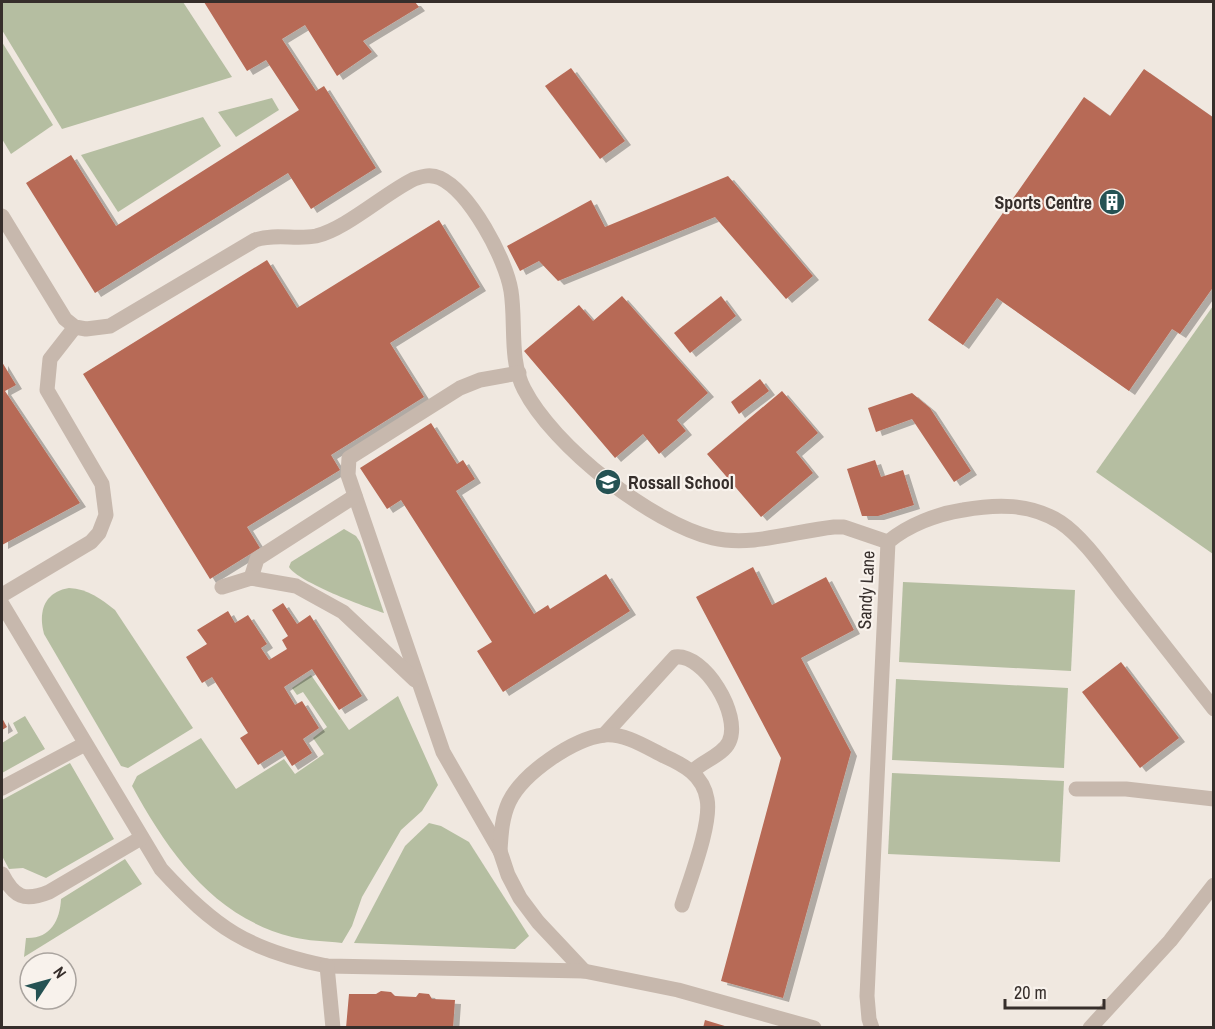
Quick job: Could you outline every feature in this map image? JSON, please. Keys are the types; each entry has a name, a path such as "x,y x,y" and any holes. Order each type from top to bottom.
{"lane":[{"path":"2,216 65,319 75,327 97,329 110,326 255,240 278,234 305,237 326,232 404,183 426,175 438,177 461,195 472,208 502,263 511,291 519,373 531,400 567,444 594,469 670,521 713,538 729,540 844,527 888,543"},
{"path":"2,594 91,542 99,533 106,514 102,484 47,390 51,359 75,327"},
{"path":"519,373 470,383 349,458 348,475 443,752 500,850 508,875 520,898 538,922 584,971"},
{"path":"251,578 257,559 355,496"},
{"name":"Sandy Lane","path":"872,1028 867,996 888,543 896,536 931,519 985,506 1015,506 1037,511 1061,523 1097,559 1214,709"},
{"path":"222,587 251,578 296,586 343,612 418,682"},
{"path":"2,604 160,869 187,897 229,932 286,958 327,966 584,971 678,990 814,1028"},
{"path":"500,850 502,820 510,800 521,785 553,757 572,746 604,735 675,657 682,656 692,660 724,699 731,713 730,741 693,771"},
{"path":"604,735 632,740 693,771 707,798 709,815 682,905"},
{"path":"2,788 85,744"},
{"path":"1076,789 1126,789 1214,799"},
{"path":"2,874 18,895 32,899 49,892 141,838"},
{"path":"1090,1028 1170,940 1214,885"},
{"path":"327,966 333,1028"}],"green space":[{"path":"2,2 183,2 232,77 62,129 2,30"},
{"path":"2,42 53,125 11,154 2,139"},
{"path":"272,98 279,110 236,137 218,112"},
{"path":"203,117 221,146 118,212 81,155"},
{"path":"1213,306 1213,554 1096,472"},
{"path":"344,529 356,536 360,542 384,613 318,587 289,567 291,562"},
{"path":"903,582 1075,590 1071,671 899,662"},
{"path":"69,588 88,592 115,610 193,728 128,768 121,766 44,634 42,618 45,604 54,594"},
{"path":"311,675 349,730 398,696 438,785 422,811 401,830 362,897 352,926 342,943 292,937 264,928 216,898 178,858 132,786 137,776 201,738 236,789 284,759 295,774 324,754 313,738 327,727 303,692 297,695 292,688"},
{"path":"896,679 1068,688 1064,768 892,760"},
{"path":"25,716 45,749 2,773 2,743 18,733 13,723"},
{"path":"70,763 114,839 46,878 23,868 9,869 2,856 2,800"},
{"path":"892,773 1064,781 1060,862 888,854"},
{"path":"429,823 441,826 469,842 529,936 515,949 354,943 405,846"},
{"path":"125,859 142,884 34,951 25,951 26,938 34,938 52,927 58,915 61,899"}],"building":[{"path":"204,2 415,2 419,7 363,41 372,52 337,76 305,25 282,39 316,91 324,86 376,168 311,209 288,173 95,293 26,183 71,155 116,226 299,110 266,60 247,71"},
{"path":"571,68 625,141 600,159 545,86"},
{"name":"Sports Centre","path":"1144,69 1214,118 1214,286 1180,334 1172,329 1129,391 997,298 963,345 928,320 1084,97 1110,116"},
{"path":"728,176 813,276 786,299 715,217 558,281 539,261 520,271 507,246 591,200 605,227"},
{"path":"439,220 480,287 390,343 424,397 331,455 340,470 247,527 260,548 210,579 83,374 267,260 297,308"},
{"path":"622,296 708,393 677,420 686,431 659,454 643,434 615,458 524,351 579,305 593,321"},
{"path":"721,296 736,316 690,353 674,333"},
{"path":"2,362 16,385 5,391 80,503 2,545"},
{"path":"760,379 769,391 739,414 731,402"},
{"path":"782,391 818,433 796,452 813,473 761,517 707,454"},
{"path":"912,393 930,408 971,471 954,482 912,419 876,432 868,408"},
{"path":"431,423 457,464 463,460 475,479 456,491 534,614 548,605 550,609 606,574 630,611 503,692 477,651 492,642 401,500 387,509 360,468"},
{"path":"875,460 881,477 903,470 914,505 878,516 862,516 847,469"},
{"path":"753,567 772,605 826,577 854,630 801,658 851,752 783,998 721,981 781,758 696,597"},
{"path":"283,603 297,624 310,615 362,696 339,710 312,669 284,687 295,705 302,701 319,728 303,739 312,753 292,766 282,750 258,765 240,738 248,733 212,677 202,683 186,657 207,644 197,630 228,611 235,623 248,615 267,644 261,648 269,660 287,649 282,640 288,636 272,610"},
{"path":"1121,662 1179,738 1140,768 1082,692"},
{"path":"2,718 7,727 2,730"},
{"path":"381,991 391,992 395,996 416,997 419,993 429,994 432,999 455,1000 453,1028 346,1028 349,994 376,994"},
{"path":"705,1020 728,1027 728,1028 703,1028"}],"place":[{"name":"Sports Centre","path":"1112,202"},
{"name":"Rossall School","path":"608,482"}]}
